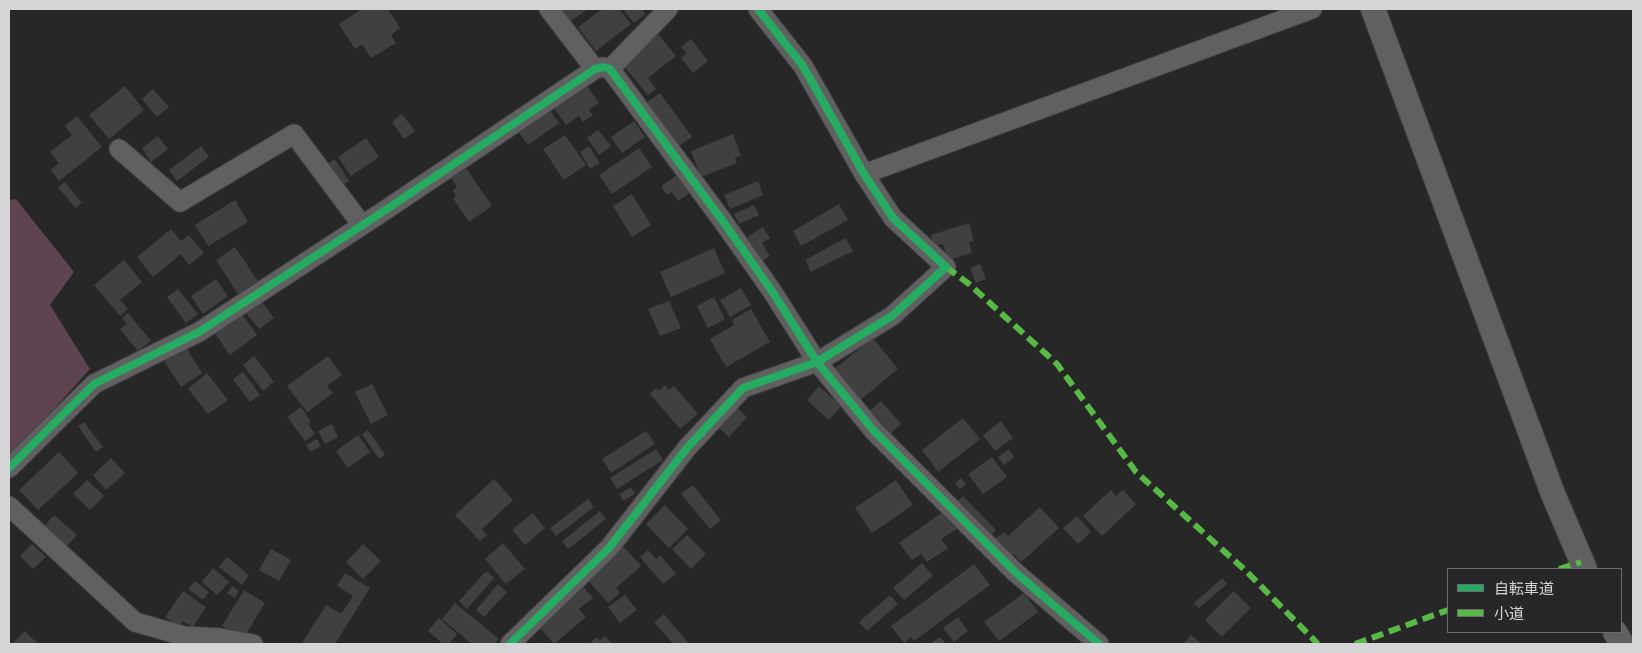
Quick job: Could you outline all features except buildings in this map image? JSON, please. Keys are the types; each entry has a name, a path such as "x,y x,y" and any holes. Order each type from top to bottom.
{"street":[{"path":"549,9 602,69 733,236 772,291 816,362 874,431 1016,572 1099,644"},
{"path":"9,468 94,384 199,332 602,69 668,9"},
{"path":"510,644 608,548 688,448 743,388 816,362 892,316 946,267 893,218 864,174 803,66 758,9"},
{"path":"864,174 1312,9"},
{"path":"1373,9 1553,494 1585,568"},
{"path":"120,149 180,202 294,134 362,225"},
{"path":"9,506 135,622 184,636 220,638 253,644"},
{"path":"1616,633 1622,644"}],"shaded area":[{"path":"16,199 74,272 50,305 90,369 9,459 9,200"}],"marked path":[{"path":"946,267 969,284 1057,364 1136,472 1245,570 1318,644"},
{"path":"1562,568 1581,562"},
{"path":"1355,644 1447,610"}],"cycle path":[{"path":"510,644 609,548 687,448 743,388 817,362 892,316 946,267 893,218 864,174 803,66 758,9"},
{"path":"9,468 94,384 199,332 384,211 595,69 603,67 610,69 722,220 772,291 817,362 874,431 1015,572 1099,644"}]}
